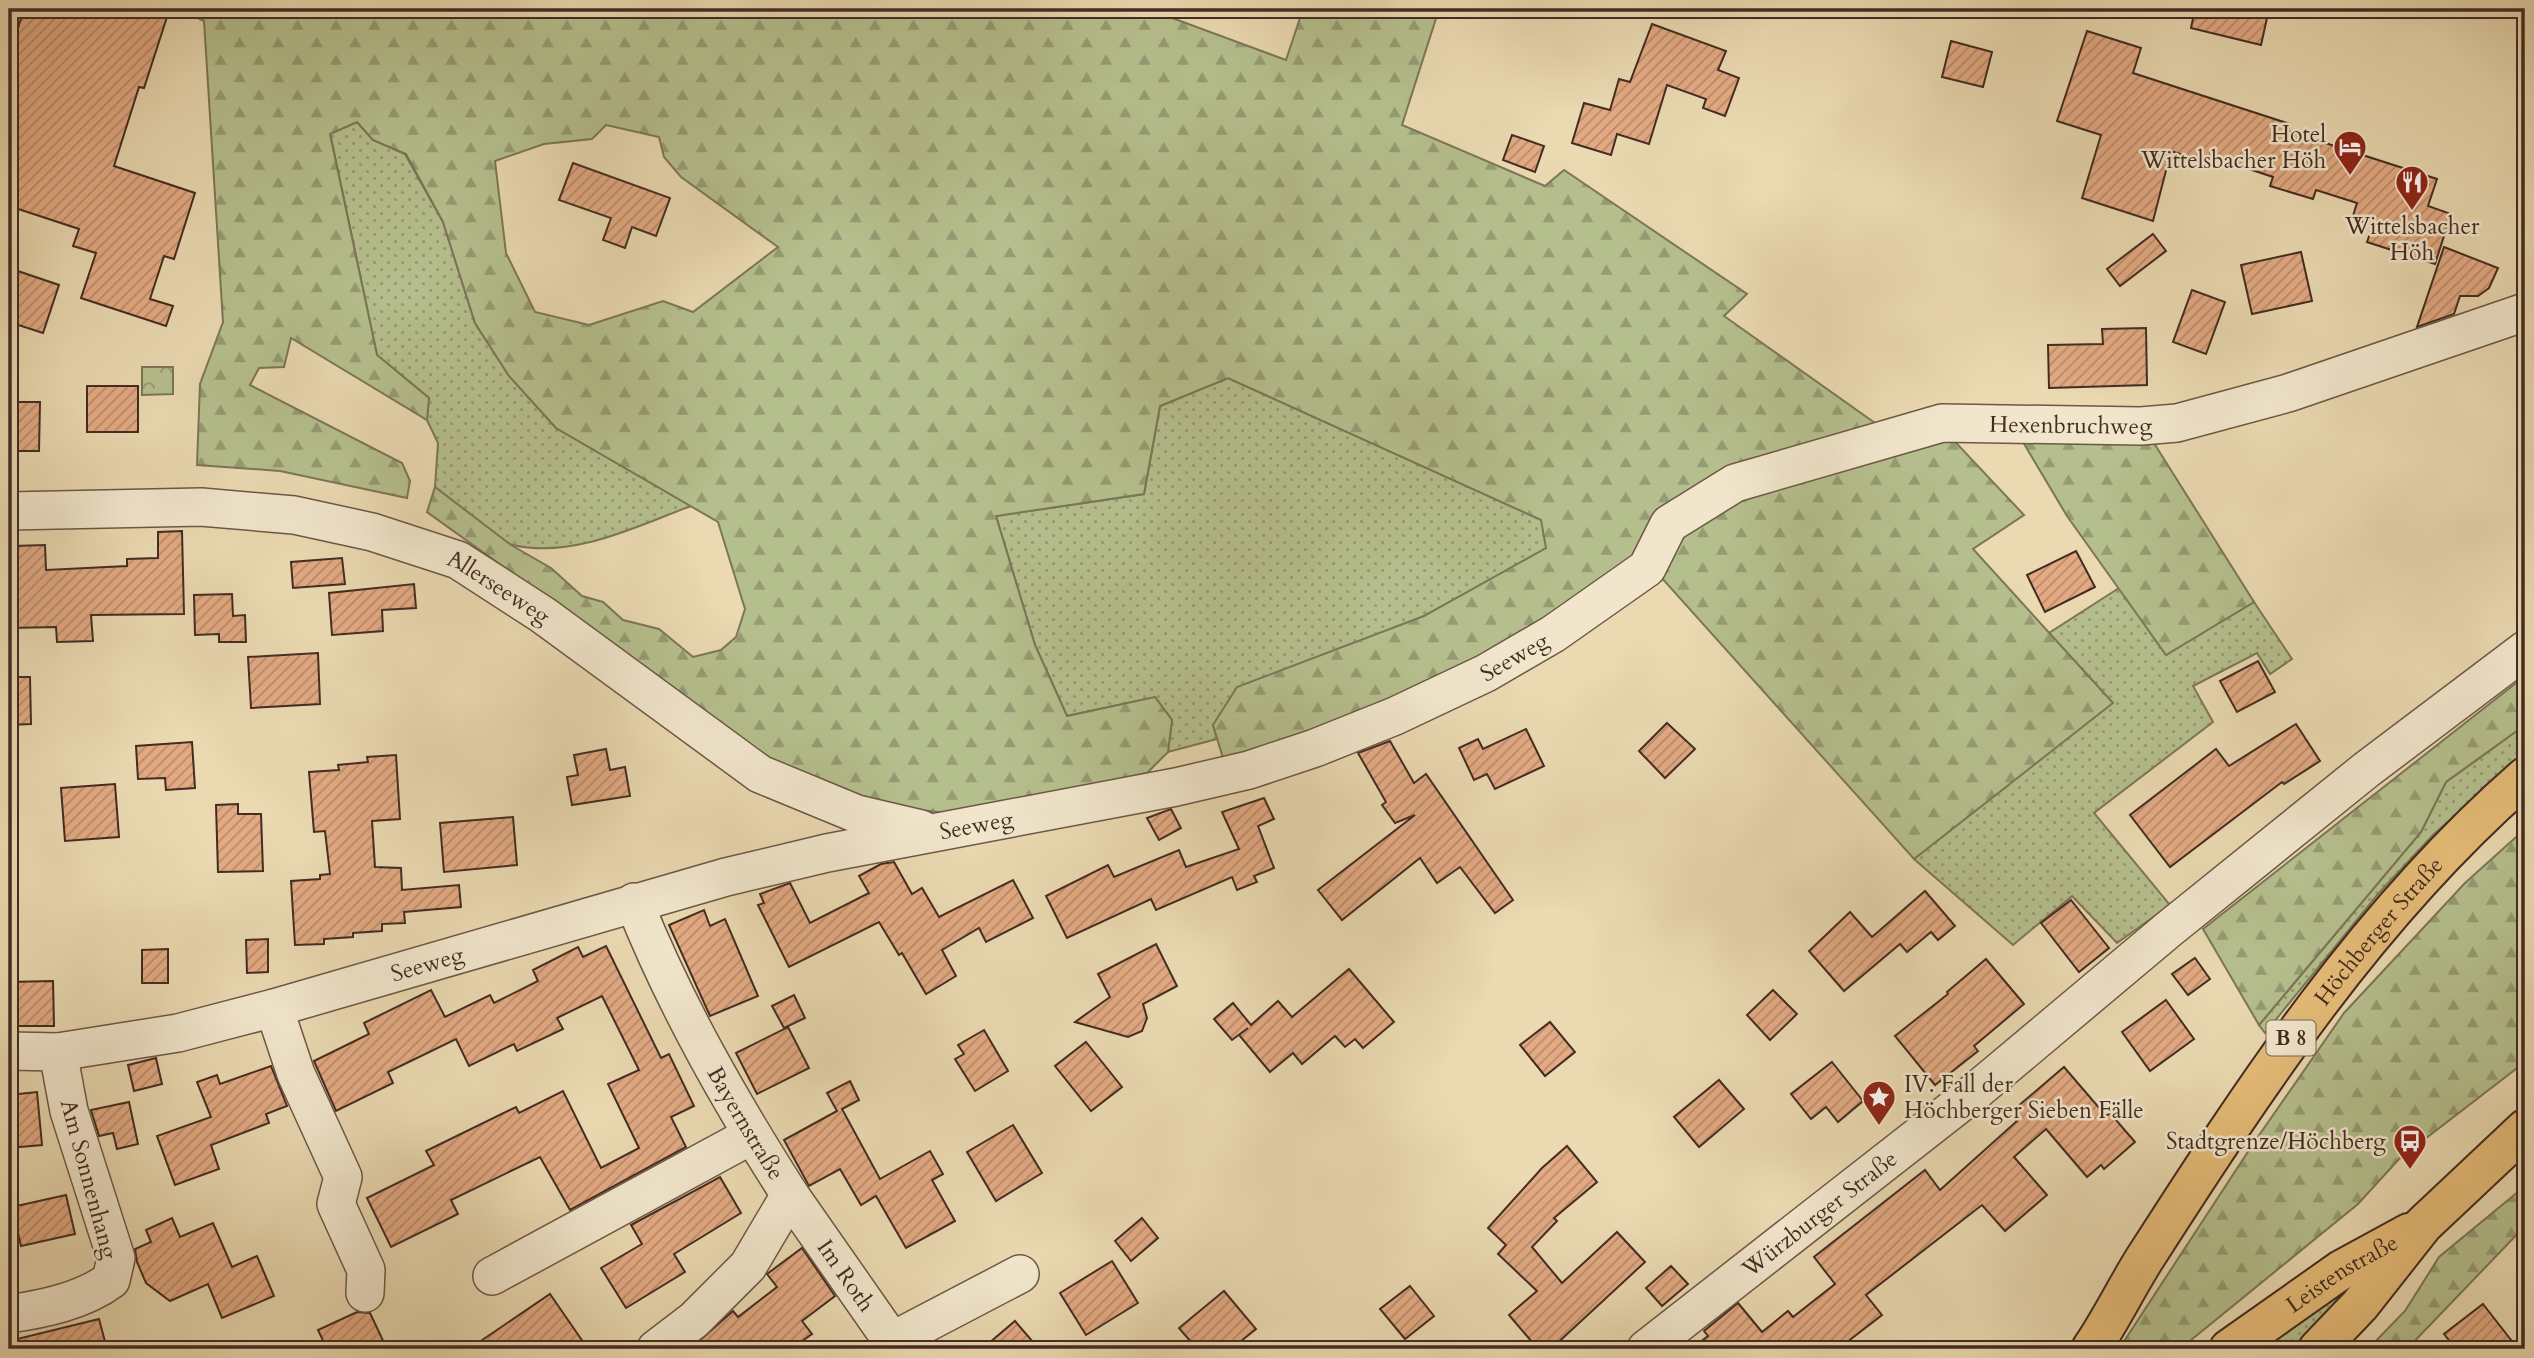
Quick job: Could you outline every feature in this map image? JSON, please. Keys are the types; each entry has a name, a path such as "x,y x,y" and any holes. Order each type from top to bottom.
{"main road":[{"name":"Höchberger Straße","path":"2096,1341 2150,1250 2303,1020 2385,917 2490,808 2525,777"},
{"name":"Leistenstraße","path":"2318,1349 2360,1305 2423,1225 2525,1129"},
{"name":"Leistenstraße","path":"2229,1349 2341,1270 2423,1225"}],"street":[{"name":"Hexenbruchweg","path":"1647,568 1669,524 1735,483 1942,423 2141,426 2177,423 2288,393 2525,312"},
{"name":"Allerseeweg","path":"9,511 201,507 294,515 372,532 458,560 543,615 760,774 857,814 932,832"},
{"name":"Seeweg","path":"9,1051 58,1052 178,1033 274,1008 634,902 828,853 1176,787 1249,769 1315,748 1395,716 1486,673 1553,634 1647,568"},
{"name":"Würzburger Straße","path":"1646,1349 1976,1091 2367,770 2525,650"},
{"name":"Bayernstraße","path":"634,902 661,969 752,1135 790,1195 748,1266 694,1320 656,1349"},
{"path":"274,1008 296,1074 343,1178 336,1203 366,1270 365,1293"},
{"name":"Am Sonnenhang","path":"9,1314 30,1311 96,1292 111,1280 116,1258 69,1111 58,1052"},
{"path":"492,1276 752,1135"},
{"name":"Im Roth","path":"790,1195 892,1342 1020,1274"}],"green space":[{"path":"180,9 1148,9 1286,60 1303,9 1439,9 1402,125 1545,186 1564,170 1747,294 1724,316 1899,440 1945,431 2024,515 1973,549 2113,703 1914,859 1661,577 1610,587 1341,732 1223,758 1213,725 1237,687 1424,616 1546,548 1541,520 1228,378 1160,406 1144,494 996,516 1035,645 1067,716 1155,697 1172,720 1168,752 1147,773 957,814 863,804 771,770 596,633 427,512 435,487 511,545 551,568 582,596 603,602 623,620 659,629 693,657 721,650 736,637 745,609 718,522 556,428 509,376 475,323 443,222 406,154 373,140 357,122 330,134 377,355 429,398 427,420 291,338 284,367 259,368 250,385 402,463 410,481 407,498 280,471 197,465 200,384 223,322 204,21","holes":["606,125 659,137 664,157 681,177 778,247 693,312 663,301 589,325 535,312 506,253 495,161 544,144 592,139"]},
{"path":"357,122 373,140 405,154 443,222 475,323 509,376 556,428 691,506 604,538 559,548 536,548 506,542 435,487 438,443 427,420 429,398 377,355 330,133"},
{"path":"142,367 173,367 173,394 142,395"},
{"path":"1228,378 1542,520 1547,549 1213,725 1217,739 1168,752 1172,720 1155,697 1067,716 1035,645 996,516 1144,494 1160,406"},
{"path":"2020,437 2152,440 2254,602 2166,655 2067,516"},
{"path":"2119,588 2166,655 2254,602 2292,659 2270,674 2257,653 2193,686 2213,722 2094,813 2170,905 2117,943 2072,896 2013,945 1914,859 2112,703 2049,633"},
{"path":"2525,676 2525,725 2446,782 2421,832 2259,1025 2203,929"},
{"path":"2525,725 2525,753 2433,835 2378,894 2265,1033 2259,1025 2421,832 2446,782"},
{"path":"2525,829 2525,1062 2399,1159 2358,1204 2180,1349 2119,1349 2253,1144 2344,1013 2465,883"},
{"path":"2525,1186 2525,1226 2407,1349 2368,1349 2405,1311 2439,1257"},
{"path":"2383,1261 2291,1349 2265,1349"}],"building":[{"path":"24,9 140,9 167,17 144,88 139,87 114,166 195,193 174,259 164,256 150,299 173,306 166,326 81,298 96,253 73,246 79,229 9,206 9,57"},
{"path":"2195,9 2269,9 2261,45 2191,28"},
{"path":"1652,24 1726,51 1718,70 1739,78 1725,116 1703,108 1706,99 1667,85 1649,144 1617,134 1611,155 1572,143 1584,103 1610,110 1619,79 1630,82"},
{"path":"2087,31 2141,48 2133,73 2290,124 2288,131 2437,179 2428,206 2451,214 2435,264 2367,242 2373,225 2352,219 2357,203 2316,190 2313,199 2270,186 2273,177 2210,156 2208,163 2171,151 2153,221 2082,198 2101,135 2057,121"},
{"path":"1951,41 1992,52 1983,87 1942,77"},
{"path":"1512,135 1544,146 1535,172 1503,160"},
{"path":"573,163 670,198 656,236 632,227 625,248 603,240 611,218 559,200"},
{"path":"2153,234 2166,251 2120,286 2107,269"},
{"path":"2444,247 2498,268 2489,288 2478,296 2460,296 2454,314 2417,327"},
{"path":"2301,252 2312,301 2252,314 2241,265"},
{"path":"9,268 59,285 43,333 9,322"},
{"path":"2192,290 2225,302 2206,354 2173,342"},
{"path":"2146,328 2147,385 2049,388 2048,345 2103,344 2102,329"},
{"path":"87,386 138,386 138,432 87,432"},
{"path":"9,402 40,402 39,451 9,451"},
{"path":"182,531 184,614 91,615 93,641 57,642 56,627 9,628 9,560 15,560 14,546 45,545 46,570 127,566 127,559 158,558 158,532"},
{"path":"2076,551 2095,587 2045,612 2027,575"},
{"path":"342,558 345,584 293,588 291,562"},
{"path":"414,584 416,608 382,610 383,631 332,635 329,593"},
{"path":"232,594 233,616 245,615 246,642 219,642 219,634 195,635 194,595"},
{"path":"318,653 320,704 251,708 248,657"},
{"path":"2258,661 2275,692 2237,712 2220,681"},
{"path":"9,677 30,677 31,724 9,725"},
{"path":"1667,723 1695,749 1665,778 1639,751"},
{"path":"2296,724 2320,761 2284,784 2282,782 2170,867 2130,815 2216,749 2229,766"},
{"path":"1526,729 1544,766 1495,789 1487,774 1474,780 1459,748 1478,739 1483,749"},
{"path":"1390,741 1414,783 1426,774 1513,900 1495,913 1460,867 1437,883 1420,858 1342,920 1318,890 1415,815 1395,823 1382,805 1386,802 1358,753"},
{"path":"192,742 195,788 166,790 165,778 138,779 136,746"},
{"path":"606,749 610,770 625,767 630,796 572,805 567,777 578,775 574,755"},
{"path":"396,755 400,819 372,821 375,867 401,868 402,890 459,885 461,907 404,912 405,923 382,924 382,931 324,939 324,944 295,945 291,881 320,879 320,875 330,874 325,831 314,832 309,772 339,770 338,765 368,762 367,757"},
{"path":"115,784 119,837 65,841 61,788"},
{"path":"1264,798 1274,819 1258,826 1274,868 1254,876 1257,882 1237,890 1232,877 1156,910 1151,899 1067,938 1046,896 1108,865 1114,877 1179,850 1186,867 1239,849 1222,812"},
{"path":"238,804 238,814 261,814 263,871 218,872 216,805"},
{"path":"1171,809 1181,828 1159,840 1147,818"},
{"path":"513,817 517,865 444,872 440,823"},
{"path":"894,862 912,894 922,888 939,917 1013,880 1033,918 986,942 979,928 942,950 956,976 926,994 902,953 899,955 879,922 789,967 758,905 764,903 760,894 790,883 810,923 869,893 859,876 881,864"},
{"path":"1925,891 1955,926 1938,940 1931,932 1907,952 1900,944 1844,991 1809,951 1850,912 1872,937"},
{"path":"2071,900 2109,948 2079,972 2041,923"},
{"path":"704,910 710,926 725,919 758,996 710,1016 669,925"},
{"path":"268,939 268,972 247,973 246,940"},
{"path":"1156,944 1177,986 1143,1004 1147,1018 1142,1031 1128,1037 1075,1022 1110,997 1098,974"},
{"path":"606,946 661,1058 669,1054 694,1106 671,1117 686,1147 570,1210 540,1157 451,1200 458,1214 391,1247 367,1198 434,1165 426,1151 516,1107 519,1113 563,1091 601,1168 639,1148 608,1084 639,1070 602,996 557,1018 563,1029 517,1051 514,1044 469,1066 456,1039 388,1072 393,1083 336,1111 314,1061 369,1034 364,1023 431,990 445,1017 490,995 494,1003 538,981 533,970 578,947 583,957"},
{"path":"168,949 168,983 142,983 142,950"},
{"path":"2195,958 2210,979 2188,995 2172,974"},
{"path":"1986,959 2024,1004 1974,1046 1978,1051 1935,1085 1895,1036 1948,994 1947,992"},
{"path":"1349,969 1394,1022 1363,1048 1355,1039 1345,1047 1335,1036 1302,1064 1293,1053 1270,1072 1239,1035 1248,1028 1232,1040 1214,1019 1233,1003 1251,1025 1278,1001 1292,1017"},
{"path":"53,981 54,1026 9,1026 9,982"},
{"path":"1773,990 1797,1014 1770,1040 1747,1015"},
{"path":"794,995 805,1018 784,1028 772,1006"},
{"path":"2166,1000 2194,1039 2150,1071 2122,1032"},
{"path":"1550,1022 1575,1052 1545,1076 1520,1045"},
{"path":"788,1027 809,1068 757,1094 736,1053"},
{"path":"984,1030 1008,1071 975,1091 955,1059 964,1054 958,1045"},
{"path":"1086,1042 1122,1087 1091,1111 1055,1066"},
{"path":"156,1058 162,1084 134,1091 128,1065"},
{"path":"1832,1062 1863,1101 1838,1122 1826,1107 1811,1119 1791,1094"},
{"path":"271,1066 287,1106 266,1114 269,1123 211,1145 219,1169 175,1185 157,1136 211,1117 197,1082 217,1075 220,1084"},
{"path":"2064,1067 2106,1116 2110,1113 2135,1142 2104,1169 2101,1165 2087,1177 2046,1129 2014,1157 2047,1195 2005,1231 1982,1205 1866,1295 1882,1315 1838,1349 1691,1349 1708,1336 1704,1331 1738,1303 1762,1332 1788,1311 1793,1317 1835,1284 1814,1257 1925,1170 1940,1190 2017,1121 2010,1113"},
{"path":"1719,1080 1744,1109 1699,1147 1674,1117"},
{"path":"850,1081 859,1100 842,1109 880,1179 930,1151 943,1174 932,1180 955,1221 906,1248 876,1196 861,1205 840,1169 809,1186 784,1140 837,1111 827,1093"},
{"path":"37,1092 42,1145 9,1148 9,1095"},
{"path":"129,1102 138,1144 117,1149 113,1133 99,1136 91,1110"},
{"path":"1013,1125 1042,1173 996,1201 967,1152"},
{"path":"1567,1146 1597,1182 1554,1218 1557,1221 1532,1247 1562,1283 1617,1232 1645,1262 1551,1349 1538,1349 1509,1315 1537,1291 1498,1254 1506,1245 1488,1228 1542,1168"},
{"path":"720,1177 741,1213 674,1254 685,1272 626,1308 601,1268 642,1244 631,1225"},
{"path":"66,1195 75,1234 21,1246 12,1207"},
{"path":"172,1218 180,1237 213,1223 232,1267 257,1256 274,1296 222,1318 208,1284 170,1301 146,1283 135,1249 151,1242 146,1230"},
{"path":"1142,1218 1158,1238 1131,1261 1115,1241"},
{"path":"802,1248 835,1296 802,1321 812,1334 791,1349 690,1349 733,1311 738,1317 777,1287 767,1274"},
{"path":"1112,1261 1138,1303 1086,1335 1060,1293"},
{"path":"1671,1266 1688,1284 1662,1306 1646,1288"},
{"path":"1410,1286 1434,1316 1405,1339 1380,1309"},
{"path":"1224,1291 1256,1329 1231,1349 1197,1349 1179,1328"},
{"path":"550,1294 588,1349 469,1349"},
{"path":"2483,1304 2518,1349 2456,1349 2444,1334"},
{"path":"357,1312 370,1313 387,1349 327,1349 318,1330"},
{"path":"99,1319 107,1349 10,1349 9,1341"},
{"path":"1015,1321 1039,1349 982,1349"}],"place":[{"name":"Hotel Wittelsbacher Höh","path":"2350,177"},
{"name":"Wittelsbacher Höh","path":"2412,212"},
{"name":"IV. Fall der Höchberger Sieben Fälle","path":"1879,1127"},
{"name":"Stadtgrenze/Höchberg","path":"2410,1171"}]}
